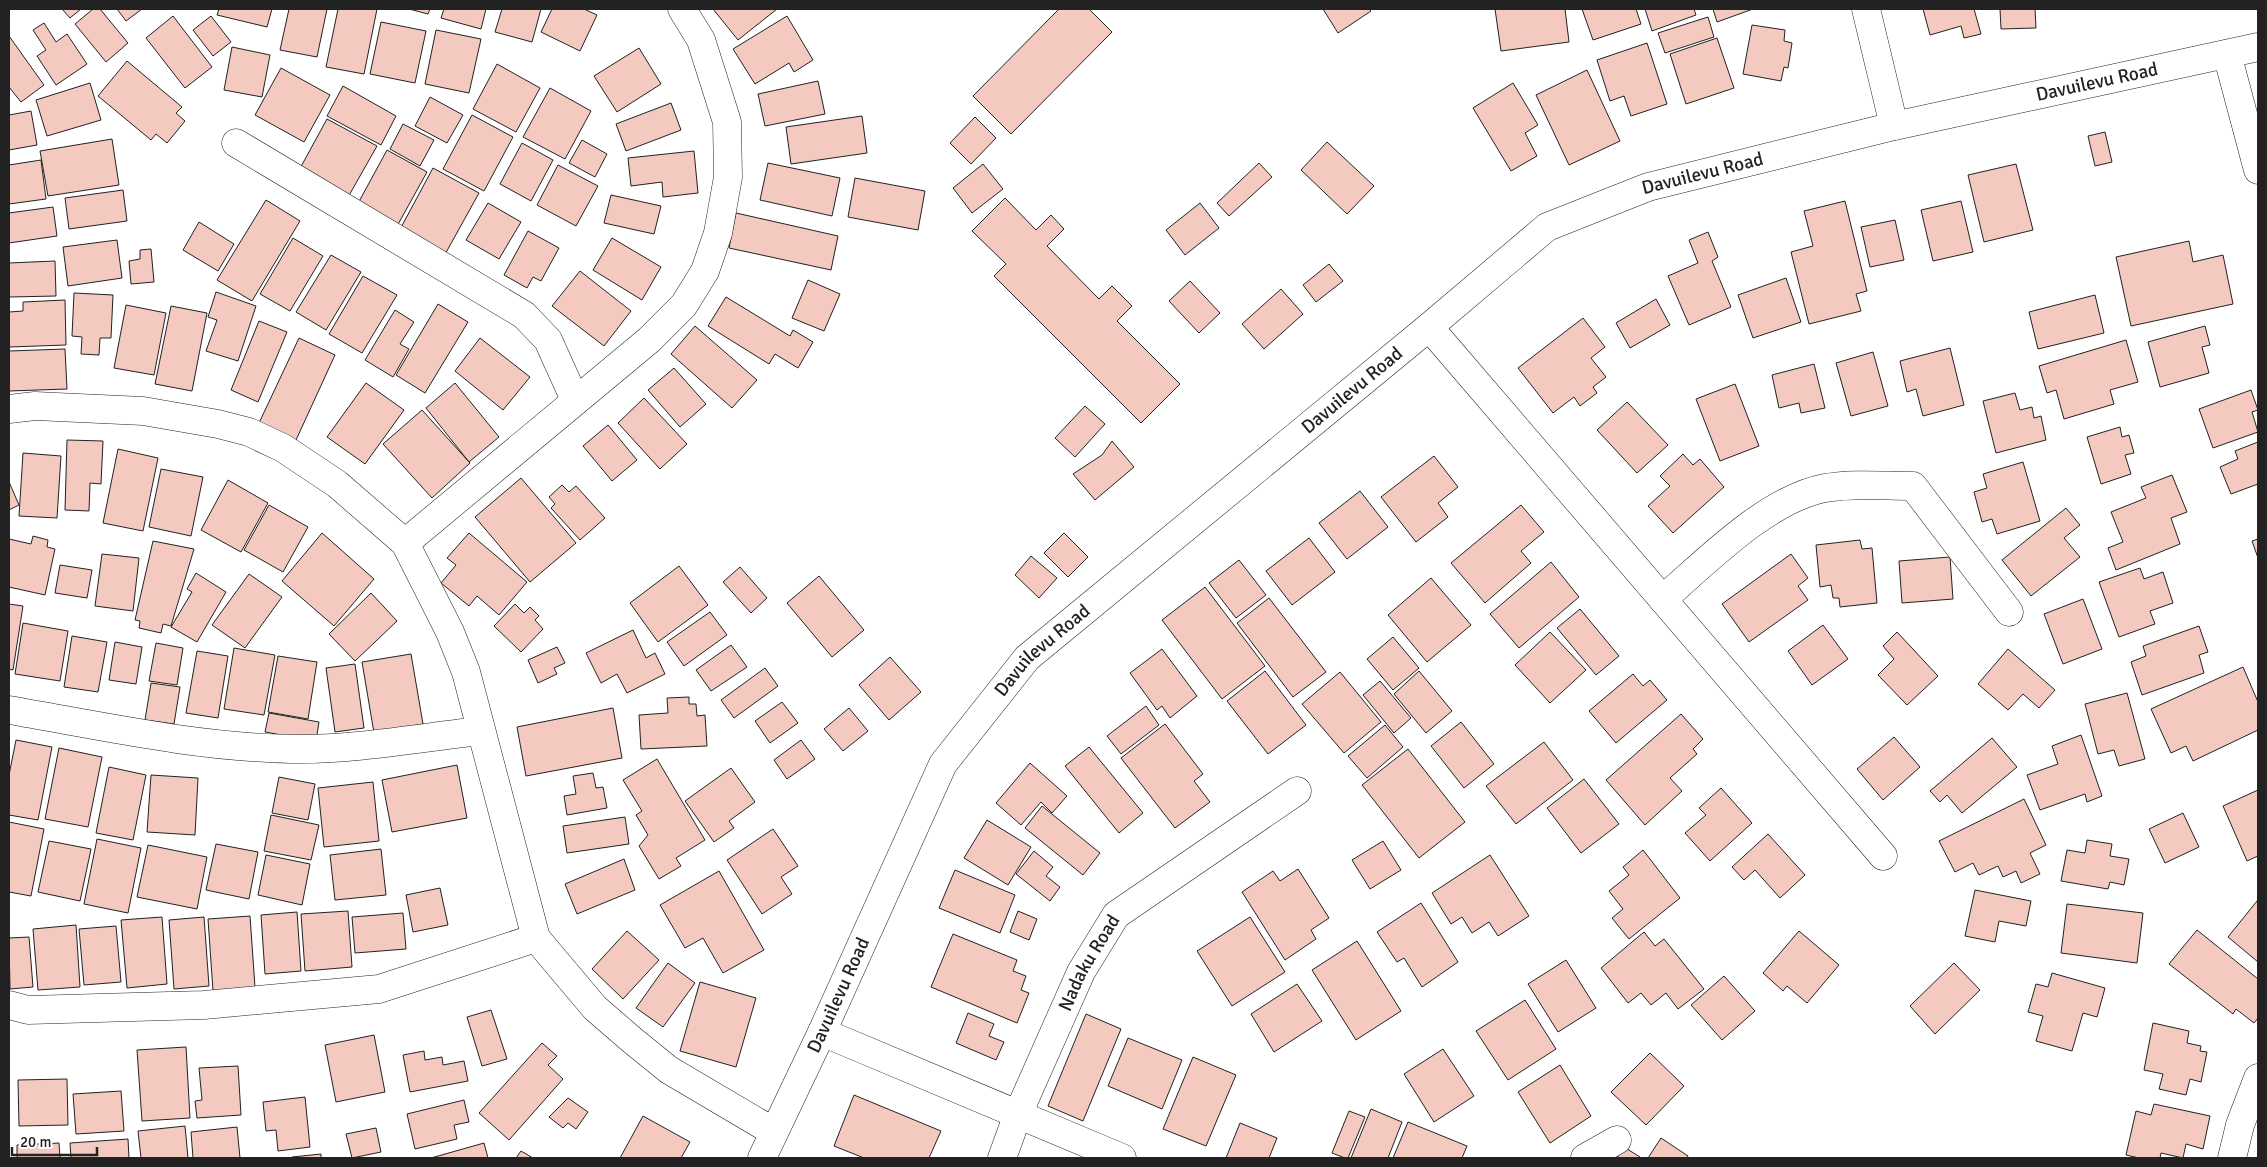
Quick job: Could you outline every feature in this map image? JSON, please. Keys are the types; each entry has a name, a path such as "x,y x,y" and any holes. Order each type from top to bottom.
{"street":[{"path":"405,543 649,340 684,305 705,271 718,233 728,177 727,122 701,40 682,9"},
{"path":"1866,9 1894,126"},
{"name":"Davuilevu Road","path":"762,1158 822,1032 943,764 1027,658 1429,327 1547,227 1648,187 1894,126 2258,47"},
{"path":"2227,54 2258,170"},
{"path":"236,143 524,315 548,340 575,400"},
{"path":"1429,327 1883,856"},
{"path":"9,409 35,406 143,410 218,424 249,432 283,448 337,484 405,543 450,632 466,672 480,732 536,938 595,1008 632,1040 669,1070 774,1132"},
{"path":"1663,599 1737,536 1788,500 1826,488 1913,486 2009,612"},
{"path":"9,710 222,746 292,749 340,748 480,732"},
{"name":"Nadaku Road","path":"1002,1158 1018,1114 1081,972 1116,915 1297,792"},
{"path":"9,1006 28,1010 204,1005 379,989 536,938"},
{"path":"822,1032 1122,1158"},
{"path":"2232,1158 2240,1125 2258,1078"},
{"path":"1585,1158 1616,1140"}],"building":[{"path":"62,9 81,9 70,18"},
{"path":"93,9 100,9 128,43 106,62 75,24"},
{"path":"117,9 142,9 126,21"},
{"path":"219,9 272,9 267,27 217,15"},
{"path":"289,9 327,9 317,57 280,50"},
{"path":"338,9 377,9 364,74 326,67"},
{"path":"409,9 430,9 428,14"},
{"path":"444,9 486,9 481,29 441,18"},
{"path":"502,9 541,9 532,42 495,32"},
{"path":"552,9 584,9 597,15 580,51 541,32"},
{"path":"713,9 777,9 738,40"},
{"path":"1059,9 1089,9 1112,32 1011,134 973,96"},
{"path":"1323,9 1369,9 1371,11 1338,33"},
{"path":"1495,9 1565,9 1569,42 1501,51"},
{"path":"1582,9 1636,9 1641,24 1593,40"},
{"path":"1645,9 1694,9 1696,15 1652,31"},
{"path":"1713,9 1753,9 1717,22"},
{"path":"1923,9 1974,9 1981,34 1964,38 1961,26 1930,35"},
{"path":"2000,9 2035,9 2036,28 2001,29"},
{"path":"173,16 212,67 185,88 146,38"},
{"path":"211,16 231,42 213,56 193,30"},
{"path":"787,16 813,60 794,72 789,63 755,84 733,49"},
{"path":"1708,17 1714,37 1665,53 1658,33"},
{"path":"381,22 426,31 415,83 370,74"},
{"path":"44,23 56,42 67,34 87,64 56,85 37,56 46,50 33,30"},
{"path":"1752,25 1785,30 1784,41 1792,43 1788,68 1784,67 1781,81 1743,74"},
{"path":"436,30 481,39 469,93 425,84"},
{"path":"9,36 44,85 21,102 9,87"},
{"path":"1717,38 1734,88 1686,104 1670,54"},
{"path":"1647,43 1667,104 1631,116 1624,96 1610,101 1597,60"},
{"path":"232,47 270,55 262,97 224,90"},
{"path":"639,48 661,84 617,112 594,76"},
{"path":"127,61 182,107 176,113 185,121 167,143 156,134 151,140 98,96"},
{"path":"497,64 540,88 516,132 473,109"},
{"path":"281,68 330,95 304,142 255,115"},
{"path":"1587,70 1620,141 1569,165 1536,95"},
{"path":"818,81 825,114 765,126 758,94"},
{"path":"90,83 101,120 47,136 36,100"},
{"path":"1513,83 1538,125 1525,133 1537,156 1511,171 1473,108"},
{"path":"343,86 396,116 381,145 327,116"},
{"path":"550,88 591,111 565,159 523,137"},
{"path":"430,97 463,115 447,143 415,126"},
{"path":"671,103 681,130 626,151 616,124"},
{"path":"31,111 37,145 9,150 9,115"},
{"path":"472,115 513,137 484,191 443,169"},
{"path":"862,116 867,153 791,164 786,127"},
{"path":"975,117 996,138 971,164 950,143"},
{"path":"327,119 377,146 347,199 298,172"},
{"path":"403,124 434,140 420,166 390,149"},
{"path":"2105,132 2112,162 2095,166 2088,136"},
{"path":"112,139 119,185 48,196 40,151"},
{"path":"582,140 607,154 595,177 569,163"},
{"path":"1327,142 1374,186 1347,214 1301,170"},
{"path":"522,143 553,160 531,201 500,184"},
{"path":"387,150 427,172 396,228 356,207"},
{"path":"694,151 698,193 663,197 662,182 631,186 628,158"},
{"path":"41,160 46,199 9,204 9,165"},
{"path":"768,163 840,178 832,216 760,200"},
{"path":"1259,163 1272,177 1229,216 1217,203"},
{"path":"983,164 1003,189 972,213 953,188"},
{"path":"2016,164 2033,230 1984,242 1968,175"},
{"path":"558,165 598,186 576,226 537,205"},
{"path":"433,168 479,193 443,258 398,233"},
{"path":"855,178 925,191 918,230 848,217"},
{"path":"123,190 127,221 69,229 65,198"},
{"path":"611,195 661,206 654,234 604,223"},
{"path":"1005,198 1036,230 1051,215 1064,229 1047,246 1099,299 1112,286 1132,306 1117,321 1180,384 1141,423 994,276 1006,264 972,231"},
{"path":"266,200 300,221 252,301 217,280"},
{"path":"1845,201 1867,291 1856,294 1861,311 1809,324 1791,252 1813,246 1804,211"},
{"path":"1961,201 1973,252 1933,261 1921,210"},
{"path":"488,203 521,222 499,259 466,240"},
{"path":"1200,203 1219,228 1185,255 1166,230"},
{"path":"53,207 57,236 9,243 9,213"},
{"path":"736,213 838,236 831,270 729,248"},
{"path":"1895,220 1904,260 1870,267 1861,227"},
{"path":"199,222 234,244 218,271 183,250"},
{"path":"528,231 559,248 541,281 533,277 527,288 504,275"},
{"path":"1708,232 1718,257 1712,261 1731,307 1689,325 1668,276 1698,263 1689,240"},
{"path":"293,238 323,256 290,311 260,294"},
{"path":"612,238 661,267 642,300 593,270"},
{"path":"117,240 122,278 68,286 63,247"},
{"path":"2189,241 2193,262 2223,255 2233,304 2131,326 2116,257"},
{"path":"151,249 154,282 131,284 129,261 140,259 140,250"},
{"path":"331,255 361,272 326,330 296,312"},
{"path":"55,261 56,296 9,297 9,263"},
{"path":"1329,264 1343,281 1316,302 1303,285"},
{"path":"580,271 631,311 604,346 552,306"},
{"path":"363,276 397,295 362,353 329,334"},
{"path":"1786,278 1801,322 1753,338 1738,295"},
{"path":"808,280 840,294 824,331 792,318"},
{"path":"1190,281 1220,313 1199,333 1169,301"},
{"path":"1281,289 1303,314 1264,349 1242,324"},
{"path":"216,292 256,306 238,361 206,351 217,320 208,317"},
{"path":"74,293 113,295 111,338 100,338 99,355 81,354 82,337 72,336"},
{"path":"2095,295 2104,333 2038,349 2029,312"},
{"path":"726,297 790,336 793,330 813,342 798,368 775,354 769,364 708,326"},
{"path":"1656,299 1670,325 1630,348 1616,323"},
{"path":"65,300 66,345 9,347 9,312 23,311 23,302"},
{"path":"438,304 468,322 425,393 396,375"},
{"path":"126,305 166,313 154,375 114,368"},
{"path":"171,306 207,313 192,391 155,384"},
{"path":"395,310 414,322 400,344 409,349 393,377 365,360"},
{"path":"1583,318 1605,347 1591,358 1606,377 1593,387 1597,393 1580,406 1574,397 1553,413 1518,368"},
{"path":"259,321 287,332 258,402 231,390"},
{"path":"695,326 757,380 732,408 671,354"},
{"path":"2205,326 2210,345 2202,347 2209,373 2160,387 2148,342"},
{"path":"299,338 335,355 296,440 259,423"},
{"path":"480,338 530,377 503,410 455,371"},
{"path":"2126,340 2138,382 2110,390 2114,404 2064,419 2056,390 2047,393 2039,366"},
{"path":"1950,348 1964,405 1923,416 1916,389 1907,392 1900,361"},
{"path":"65,349 67,389 9,391 9,351"},
{"path":"1873,352 1888,406 1851,416 1836,363"},
{"path":"1814,364 1825,408 1801,413 1799,403 1779,408 1772,375"},
{"path":"674,368 706,404 680,427 648,390"},
{"path":"366,383 404,410 365,464 327,437"},
{"path":"455,383 499,437 469,462 426,408"},
{"path":"1735,384 1759,446 1720,461 1696,399"},
{"path":"2251,390 2258,410 2252,412 2258,432 2213,448 2199,409"},
{"path":"2015,393 2020,410 2032,407 2034,418 2041,416 2046,440 1996,453 1983,401"},
{"path":"644,398 687,444 660,469 618,423"},
{"path":"1627,402 1668,445 1637,473 1597,430"},
{"path":"1085,406 1105,424 1075,457 1055,438"},
{"path":"422,410 470,463 432,498 383,444"},
{"path":"608,425 637,460 612,481 583,446"},
{"path":"2120,427 2122,437 2129,435 2134,453 2125,455 2131,474 2101,484 2087,437"},
{"path":"67,440 103,441 101,484 90,483 89,511 65,510"},
{"path":"1112,441 1134,467 1095,500 1073,474 1102,455"},
{"path":"2258,442 2258,484 2231,494 2220,467 2238,459 2235,451"},
{"path":"118,449 158,458 143,531 103,523"},
{"path":"23,453 61,456 57,518 19,516"},
{"path":"1683,454 1693,465 1700,459 1724,487 1673,533 1648,506 1670,486 1660,476"},
{"path":"1434,456 1458,487 1438,503 1448,517 1416,542 1381,497"},
{"path":"2023,462 2040,521 1997,534 1992,519 1982,522 1974,492 1987,488 1983,474"},
{"path":"161,469 203,477 191,536 149,527"},
{"path":"2172,475 2187,512 2171,518 2180,544 2116,570 2108,548 2123,542 2111,512 2146,498 2141,487"},
{"path":"521,478 576,543 530,582 475,517"},
{"path":"228,480 268,503 241,552 201,530"},
{"path":"9,482 19,505 9,510"},
{"path":"562,485 569,492 576,486 605,518 580,540 551,508 555,504 549,497"},
{"path":"1360,491 1388,527 1347,559 1319,523"},
{"path":"269,505 308,527 283,572 244,550"},
{"path":"1521,505 1544,532 1521,551 1531,563 1485,603 1451,563"},
{"path":"2066,508 2080,525 2064,538 2080,557 2031,596 2002,560"},
{"path":"322,533 374,579 334,626 282,581"},
{"path":"469,533 527,582 499,615 477,596 469,606 441,583 456,565 447,558"},
{"path":"1064,533 1088,557 1068,577 1044,553"},
{"path":"33,536 48,540 47,547 55,549 45,595 9,587 9,539 31,544"},
{"path":"1309,538 1335,572 1292,605 1266,571"},
{"path":"2258,539 2258,558 2252,541"},
{"path":"1860,540 1862,549 1872,548 1877,603 1840,607 1839,598 1833,598 1831,585 1820,587 1816,545"},
{"path":"153,541 194,549 171,626 163,624 161,633 139,628 140,621 135,620"},
{"path":"102,554 139,558 133,611 95,606"},
{"path":"1791,554 1808,578 1798,586 1808,600 1749,642 1722,604"},
{"path":"1031,556 1057,578 1039,598 1015,575"},
{"path":"1950,557 1953,599 1902,603 1899,561"},
{"path":"1239,560 1266,595 1236,618 1209,583"},
{"path":"1551,562 1579,597 1519,648 1490,614"},
{"path":"60,565 92,570 87,598 55,593"},
{"path":"679,566 708,605 658,642 630,603"},
{"path":"740,567 767,598 751,613 723,582"},
{"path":"2140,568 2144,579 2163,572 2173,603 2150,611 2155,624 2119,637 2099,582"},
{"path":"196,573 226,592 197,642 171,627 192,592 187,589"},
{"path":"249,574 282,597 245,648 212,625"},
{"path":"819,576 864,630 832,657 787,603"},
{"path":"1431,578 1471,625 1427,662 1388,615"},
{"path":"1205,587 1265,666 1222,699 1162,620"},
{"path":"371,593 397,621 355,661 329,634"},
{"path":"1269,598 1326,672 1293,697 1237,623"},
{"path":"2083,599 2102,649 2063,664 2044,614"},
{"path":"9,604 23,606 13,670 9,669"},
{"path":"515,604 524,613 530,607 539,616 535,620 543,629 521,652 494,626"},
{"path":"1580,609 1619,656 1596,675 1557,628"},
{"path":"710,612 727,635 684,666 667,642"},
{"path":"23,623 68,631 60,681 15,674"},
{"path":"1823,625 1848,659 1812,685 1788,651"},
{"path":"2199,626 2208,652 2199,655 2204,673 2142,695 2131,662 2146,656 2143,646"},
{"path":"633,630 646,658 655,653 665,674 627,693 617,674 601,683 586,653"},
{"path":"1550,632 1586,670 1550,703 1515,665"},
{"path":"1897,632 1938,676 1907,705 1878,675 1894,659 1883,646"},
{"path":"72,636 107,642 98,692 64,687"},
{"path":"1393,637 1419,668 1393,690 1367,659"},
{"path":"115,642 142,647 136,684 109,680"},
{"path":"156,643 183,648 177,685 149,681"},
{"path":"731,645 747,667 711,691 696,670"},
{"path":"557,647 565,663 554,668 557,674 538,683 528,660"},
{"path":"234,648 275,655 264,715 224,709"},
{"path":"1162,649 1197,696 1170,718 1162,706 1157,710 1130,673"},
{"path":"2008,649 2055,690 2039,708 2023,694 2008,710 1978,684"},
{"path":"197,651 228,656 218,718 186,713"},
{"path":"411,654 423,724 374,733 362,662"},
{"path":"278,656 317,662 308,719 268,712"},
{"path":"890,657 921,692 889,720 859,685"},
{"path":"355,664 364,728 335,732 326,668"},
{"path":"2243,667 2258,702 2258,730 2193,761 2186,746 2171,753 2151,709"},
{"path":"765,668 778,686 734,718 721,700"},
{"path":"1265,671 1306,725 1268,754 1227,701"},
{"path":"1419,671 1452,711 1426,733 1394,694"},
{"path":"1340,672 1381,722 1344,753 1302,704"},
{"path":"1633,674 1643,686 1650,680 1667,700 1616,743 1589,711"},
{"path":"1380,681 1411,718 1394,733 1363,695"},
{"path":"151,683 180,687 174,724 145,720"},
{"path":"2127,693 2145,759 2119,766 2114,750 2098,754 2085,704"},
{"path":"689,697 689,704 696,704 697,716 705,715 707,746 641,749 639,715 668,713 667,698"},
{"path":"782,702 798,723 770,743 755,721"},
{"path":"1146,706 1159,725 1121,754 1107,736"},
{"path":"613,708 622,758 526,776 517,727"},
{"path":"849,708 868,731 843,751 824,729"},
{"path":"269,713 319,722 316,741 265,732"},
{"path":"1681,714 1703,739 1693,749 1697,754 1670,778 1682,791 1645,825 1606,780"},
{"path":"1461,722 1494,764 1464,788 1431,746"},
{"path":"1165,724 1203,774 1194,781 1210,802 1175,828 1121,758"},
{"path":"1385,725 1403,747 1367,778 1348,756"},
{"path":"2081,735 2102,796 2087,802 2085,794 2040,810 2027,775 2058,764 2052,746"},
{"path":"1894,737 1920,767 1883,800 1857,769"},
{"path":"1992,738 2017,767 1962,813 1947,795 1940,802 1930,791"},
{"path":"16,740 52,747 38,820 9,815 9,775"},
{"path":"801,740 815,759 787,779 774,760"},
{"path":"1544,742 1573,780 1516,824 1486,786"},
{"path":"1089,747 1143,813 1119,833 1065,766"},
{"path":"59,748 102,757 88,827 45,819"},
{"path":"1408,749 1465,822 1419,858 1362,785"},
{"path":"657,759 705,840 676,858 681,866 659,879 639,846 648,835 636,815 642,811 623,780"},
{"path":"1030,763 1067,796 1052,813 1041,802 1021,825 996,803"},
{"path":"457,765 467,818 392,832 382,780"},
{"path":"109,767 146,775 133,840 96,833"},
{"path":"731,768 755,802 729,821 734,828 714,842 685,801"},
{"path":"593,773 596,788 603,787 607,808 567,815 564,796 576,794 573,776"},
{"path":"151,775 198,778 195,835 147,832"},
{"path":"279,777 315,784 308,820 272,813"},
{"path":"1584,779 1619,824 1581,853 1547,808"},
{"path":"373,782 379,841 324,847 318,788"},
{"path":"1721,788 1752,823 1710,861 1685,833 1706,815 1699,808"},
{"path":"2258,790 2258,856 2247,861 2223,806"},
{"path":"2024,799 2046,845 2030,853 2040,874 2021,883 2016,871 2003,877 1998,866 1979,875 1973,863 1955,872 1939,841"},
{"path":"1042,806 1100,853 1083,875 1025,828"},
{"path":"2183,813 2199,847 2165,863 2149,829"},
{"path":"271,815 319,825 311,860 264,851"},
{"path":"625,817 629,844 567,853 563,826"},
{"path":"987,820 1031,847 1008,885 964,858"},
{"path":"9,822 44,829 31,896 9,892"},
{"path":"773,829 798,866 781,877 792,894 762,914 727,860"},
{"path":"1768,834 1805,875 1780,898 1755,870 1744,880 1732,867"},
{"path":"97,839 141,848 128,913 84,904"},
{"path":"2087,840 2112,844 2110,856 2129,859 2124,885 2110,882 2108,889 2061,881 2067,850 2085,853"},
{"path":"49,841 91,849 80,901 38,892"},
{"path":"1383,841 1401,870 1370,889 1352,860"},
{"path":"216,844 258,852 249,899 206,890"},
{"path":"148,845 207,857 197,909 137,897"},
{"path":"381,849 386,895 335,900 330,855"},
{"path":"1643,850 1680,898 1629,939 1612,918 1623,909 1609,891 1629,875 1623,867"},
{"path":"1034,851 1053,867 1046,876 1060,887 1050,901 1016,874"},
{"path":"266,855 310,864 302,905 258,895"},
{"path":"1490,855 1529,916 1498,936 1489,922 1472,933 1462,917 1451,924 1432,893"},
{"path":"624,859 635,890 577,914 565,884"},
{"path":"1298,869 1329,918 1311,930 1316,939 1285,960 1242,892 1273,871 1280,881"},
{"path":"955,870 1015,895 1000,933 939,908"},
{"path":"719,871 764,950 723,973 703,938 685,948 660,905"},
{"path":"440,888 448,925 413,932 406,895"},
{"path":"1975,890 2031,901 2026,926 1999,921 1995,942 1965,936"},
{"path":"2257,901 2258,903 2258,962 2228,937"},
{"path":"1421,903 1458,962 1422,987 1404,958 1397,962 1377,932"},
{"path":"2067,904 2143,913 2137,963 2061,953"},
{"path":"348,911 352,967 305,971 301,914"},
{"path":"1018,911 1037,919 1029,940 1010,932"},
{"path":"297,912 301,971 265,974 261,915"},
{"path":"403,913 406,949 355,953 352,917"},
{"path":"250,916 255,987 213,991 208,919"},
{"path":"162,917 167,984 127,988 121,920"},
{"path":"204,917 209,986 174,989 169,920"},
{"path":"1250,917 1285,972 1232,1006 1197,951"},
{"path":"76,925 80,987 38,990 33,929"},
{"path":"116,926 121,982 84,985 79,929"},
{"path":"2197,930 2258,979 2258,1018 2254,1023 2236,1009 2233,1014 2169,964"},
{"path":"627,931 659,960 623,999 592,969"},
{"path":"1799,931 1839,965 1807,1003 1787,986 1783,991 1763,973"},
{"path":"1644,932 1655,946 1664,939 1704,989 1678,1009 1666,993 1651,1005 1641,993 1628,1003 1601,968"},
{"path":"953,934 1017,960 1013,971 1026,976 1021,990 1029,993 1017,1023 931,987"},
{"path":"29,937 33,987 10,989 9,938"},
{"path":"1357,941 1401,1011 1356,1040 1312,970"},
{"path":"1566,960 1596,1008 1558,1032 1528,984"},
{"path":"668,963 695,983 663,1027 636,1008"},
{"path":"1954,963 1980,990 1935,1034 1910,1006"},
{"path":"2052,973 2105,988 2097,1017 2083,1013 2072,1051 2036,1041 2043,1016 2028,1012 2036,984 2048,987"},
{"path":"1724,976 1755,1011 1722,1040 1691,1005"},
{"path":"700,982 756,998 736,1067 680,1051"},
{"path":"1297,984 1322,1021 1274,1052 1251,1014"},
{"path":"1525,1000 1556,1049 1508,1080 1476,1031"},
{"path":"491,1010 507,1059 482,1066 467,1017"},
{"path":"968,1013 994,1024 989,1036 1004,1042 996,1060 956,1043"},
{"path":"1086,1014 1121,1029 1083,1121 1048,1106"},
{"path":"2153,1023 2189,1031 2187,1043 2201,1046 2200,1051 2207,1052 2201,1082 2190,1079 2186,1095 2159,1089 2163,1074 2144,1070"},
{"path":"374,1035 385,1092 336,1102 325,1045"},
{"path":"1128,1038 1182,1060 1162,1109 1108,1086"},
{"path":"542,1043 557,1056 548,1065 563,1079 509,1140 479,1113"},
{"path":"186,1047 190,1118 142,1121 137,1050"},
{"path":"1443,1049 1474,1096 1434,1122 1404,1074"},
{"path":"424,1051 425,1060 442,1057 443,1065 464,1061 468,1081 410,1092 403,1055"},
{"path":"1650,1053 1684,1086 1646,1125 1611,1092"},
{"path":"1193,1057 1236,1075 1206,1146 1163,1129"},
{"path":"1560,1065 1591,1116 1550,1143 1518,1092"},
{"path":"238,1066 241,1115 197,1118 195,1101 202,1100 199,1068"},
{"path":"67,1079 68,1125 19,1126 18,1080"},
{"path":"121,1091 124,1131 76,1134 73,1094"},
{"path":"854,1095 941,1131 929,1158 864,1158 834,1146"},
{"path":"305,1097 310,1147 278,1151 276,1130 266,1131 263,1102"},
{"path":"568,1098 588,1112 576,1129 568,1123 563,1128 549,1117"},
{"path":"464,1100 469,1122 454,1125 457,1139 415,1149 407,1114"},
{"path":"2154,1104 2210,1116 2203,1149 2186,1144 2183,1158 2161,1153 2160,1158 2139,1158 2126,1155 2136,1111 2151,1115"},
{"path":"1371,1109 1402,1122 1388,1158 1351,1158"},
{"path":"1349,1111 1365,1117 1348,1158 1345,1158 1332,1153"},
{"path":"643,1116 690,1142 681,1158 620,1158"},
{"path":"1408,1122 1467,1146 1462,1158 1393,1158"},
{"path":"1240,1123 1277,1138 1269,1158 1226,1158"},
{"path":"185,1126 188,1158 141,1158 138,1131"},
{"path":"237,1127 240,1158 193,1158 191,1132"},
{"path":"376,1128 381,1152 352,1158 346,1134"},
{"path":"1661,1138 1688,1156 1687,1158 1648,1158"},
{"path":"128,1139 129,1158 71,1158 70,1143"},
{"path":"59,1143 60,1158 17,1158 17,1145"},
{"path":"484,1143 488,1158 431,1158"},
{"path":"1624,1147 1640,1157 1617,1158"},
{"path":"521,1151 533,1158 516,1158"},
{"path":"321,1154 321,1158 292,1158 292,1157"}]}
